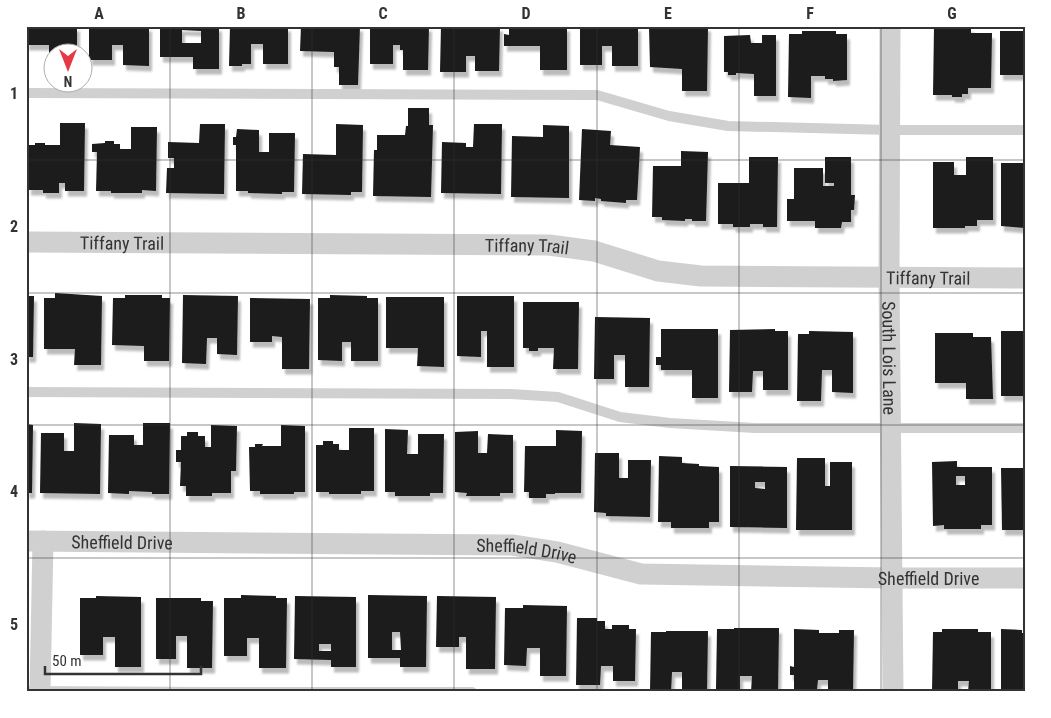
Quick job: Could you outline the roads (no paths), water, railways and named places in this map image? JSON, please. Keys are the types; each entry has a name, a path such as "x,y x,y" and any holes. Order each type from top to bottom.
{"street":[{"name":"South Lois Lane","path":"890,26 889,278 892,428 893,692"},
{"name":"Tiffany Trail","path":"26,242 549,245 594,250 658,271 701,276 1025,278"},
{"name":"Sheffield Drive","path":"35,541 512,545 557,552 641,574 1025,578"},
{"path":"35,541 35,691"}],"lane":[{"path":"26,93 598,96 669,116 728,126 890,130 1025,130"},
{"path":"26,392 510,394 558,397 620,417 755,428 1025,428"},
{"path":"35,691 472,692"}]}
